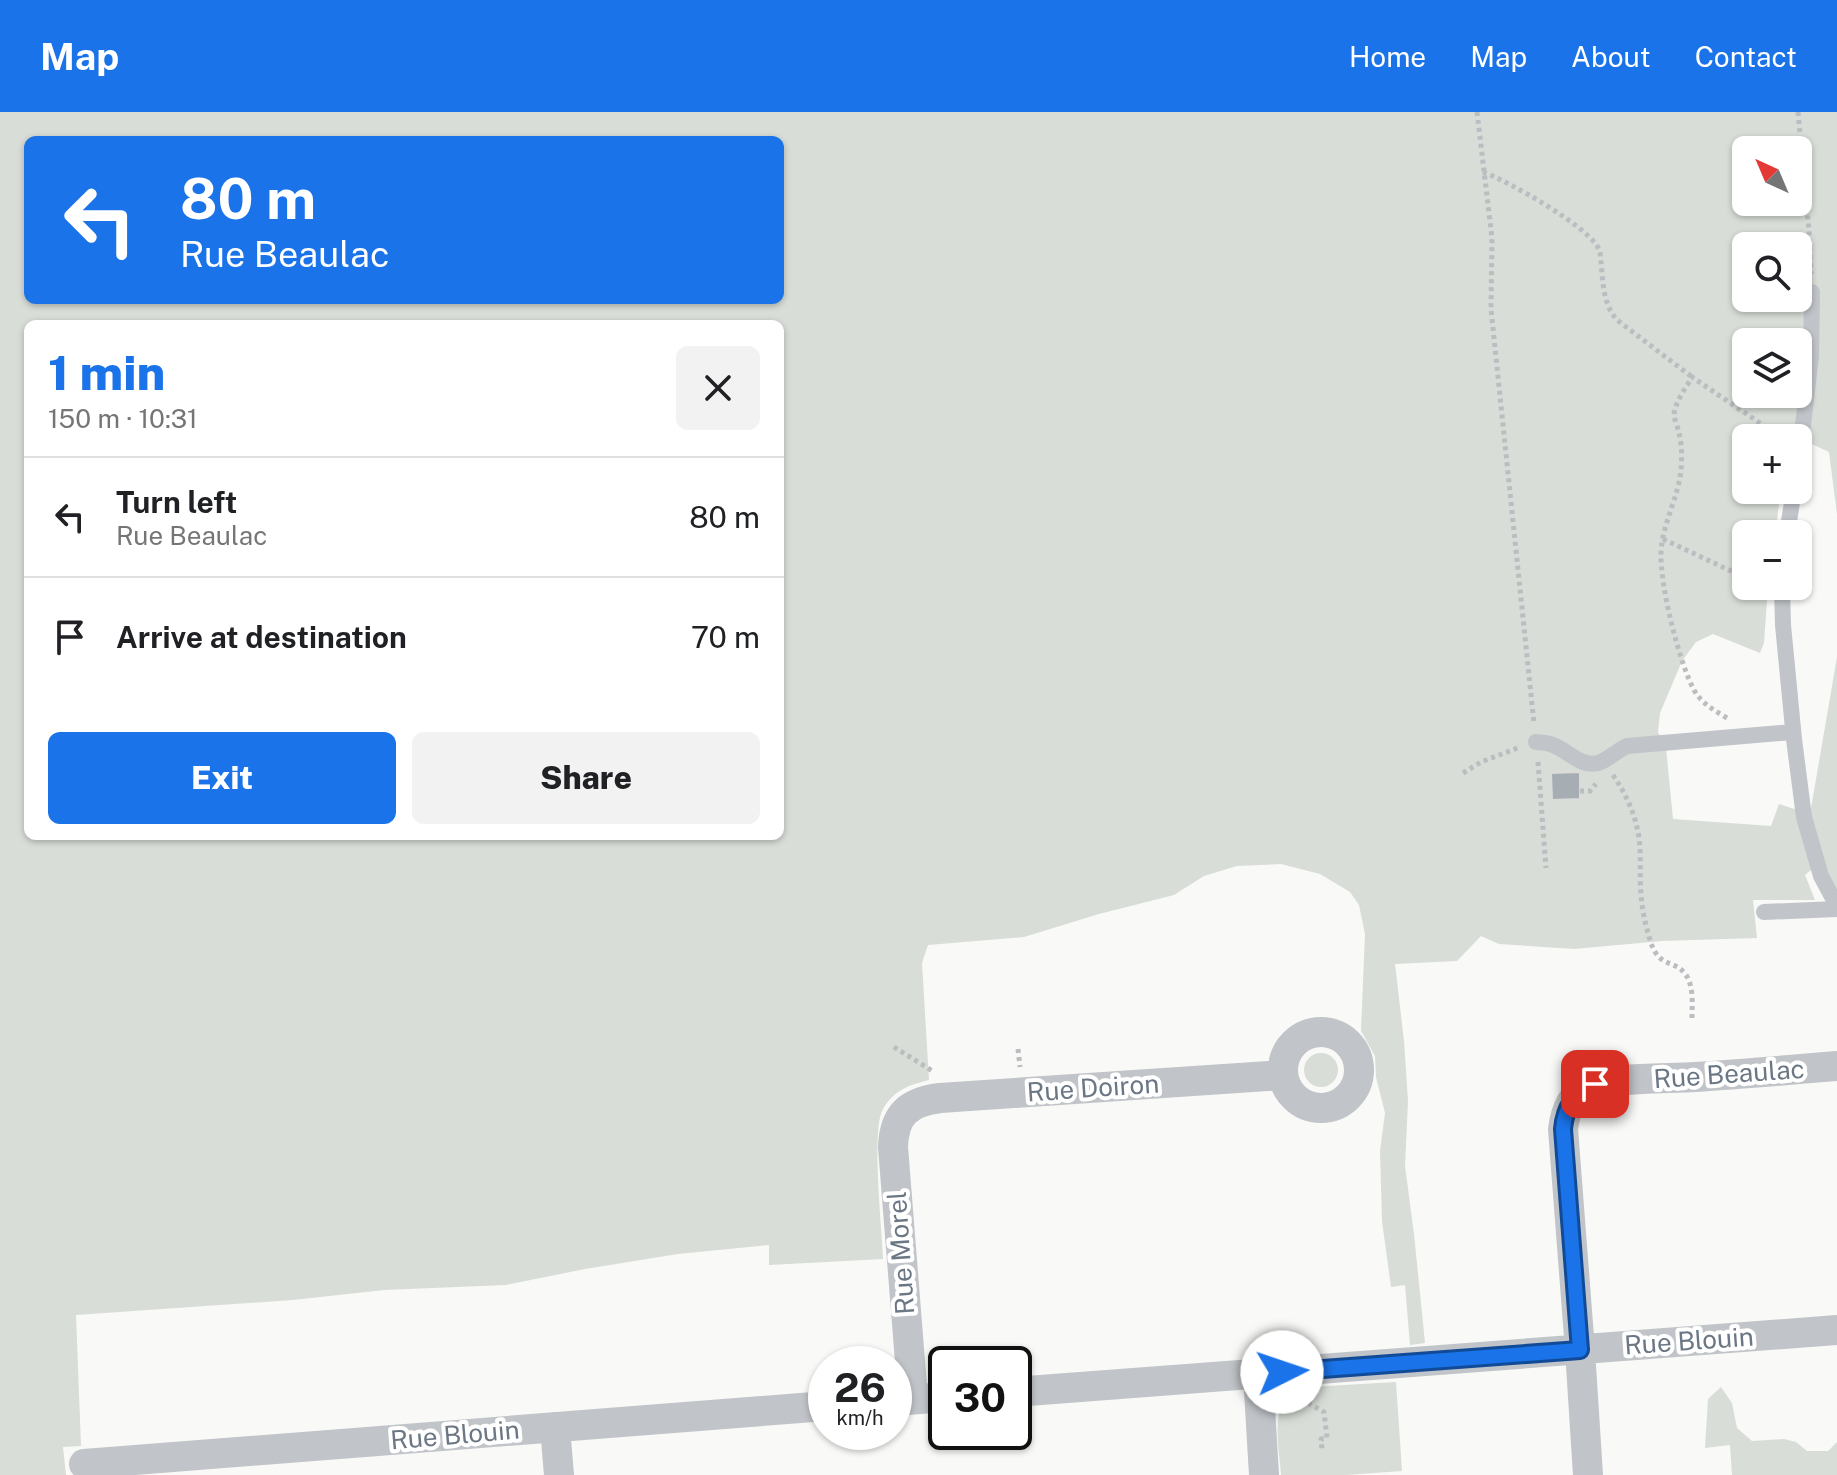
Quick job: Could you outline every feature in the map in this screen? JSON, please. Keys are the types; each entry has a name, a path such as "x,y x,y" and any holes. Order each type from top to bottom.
{"street":[{"name":"Rue Beaulac","path":"1588,1475 1563,1129 1564,1116 1575,1096 1585,1088 1605,1082 1837,1066"},
{"name":"Rue Doiron","path":"906,1111 917,1103 940,1098 1283,1075"},
{"name":"Rue Morel","path":"902,1346 893,1147 898,1120 906,1111"},
{"name":"Rue Blouin","path":"1032,1391 1837,1330"},
{"path":"1258,1374 1264,1475"},
{"name":"Rue Blouin","path":"84,1464 276,1462 555,1427 808,1407"},
{"path":"555,1427 559,1475"}],"lane":[{"path":"1803,424 1811,356 1812,312"},
{"path":"1764,912 1837,907 1821,876 1807,833 1793,732 1782,600"},
{"path":"1536,742 1549,743 1583,762 1594,764 1627,746 1793,732"}],"path":[{"path":"1477,112 1492,238 1492,323 1536,742 1546,868"},
{"path":"1798,112 1809,232"},
{"path":"1483,172 1499,177 1578,227 1593,240 1599,250 1604,296 1617,320 1692,377 1762,424"},
{"path":"1692,377 1676,406 1674,417 1680,436 1681,468 1676,499 1664,528 1661,553 1666,594 1674,631 1695,691 1705,704 1755,735"},
{"path":"1663,539 1732,571"},
{"path":"1463,773 1481,762 1536,742"},
{"path":"1604,761 1625,793 1636,824 1644,919 1652,947 1659,959 1686,974 1691,985 1692,1018"},
{"path":"894,1047 938,1074"},
{"path":"1306,1370 1308,1403 1324,1412 1327,1438 1321,1439 1322,1451"}],"shaded area":[{"path":"0,112 1837,112 1837,514 1829,452 1812,444 1812,424 1732,424 1732,504 1779,504 1777,520 1732,520 1732,600 1767,600 1764,643 1760,653 1713,634 1696,642 1682,661 1660,713 1658,732 1666,748 1673,819 1771,826 1779,804 1810,814 1837,657 1837,890 1822,861 1805,875 1815,900 1753,900 1757,938 1662,941 1574,949 1499,944 1481,936 1457,961 1395,964 1408,1101 1405,1166 1425,1343 1410,1345 1405,1285 1391,1287 1382,1221 1380,1151 1385,1113 1376,1077 1375,1056 1361,1031 1365,934 1359,905 1350,892 1320,874 1281,864 1237,866 1204,876 1174,895 1024,937 928,945 922,963 929,1080 897,1093 883,1109 880,1120 877,1158 883,1259 769,1265 769,1245 678,1254 506,1285 384,1290 293,1300 76,1315 81,1446 63,1447 66,1475 0,1475"},
{"path":"1321,1053 1333,1058 1338,1070 1333,1082 1321,1087 1309,1082 1304,1070 1309,1058"},
{"path":"1396,1382 1402,1471 1281,1475 1279,1414 1289,1396 1310,1387"},
{"path":"1721,1387 1732,1403 1737,1428 1752,1441 1784,1439 1796,1442 1807,1451 1828,1451 1837,1442 1837,1475 1732,1475 1730,1445 1705,1448 1708,1399"}],"building":[{"path":"1580,772 1580,799 1552,800 1551,773"}],"route":[{"path":"1282,1372 1580,1350 1563,1129 1564,1116 1575,1096 1595,1084"}]}
